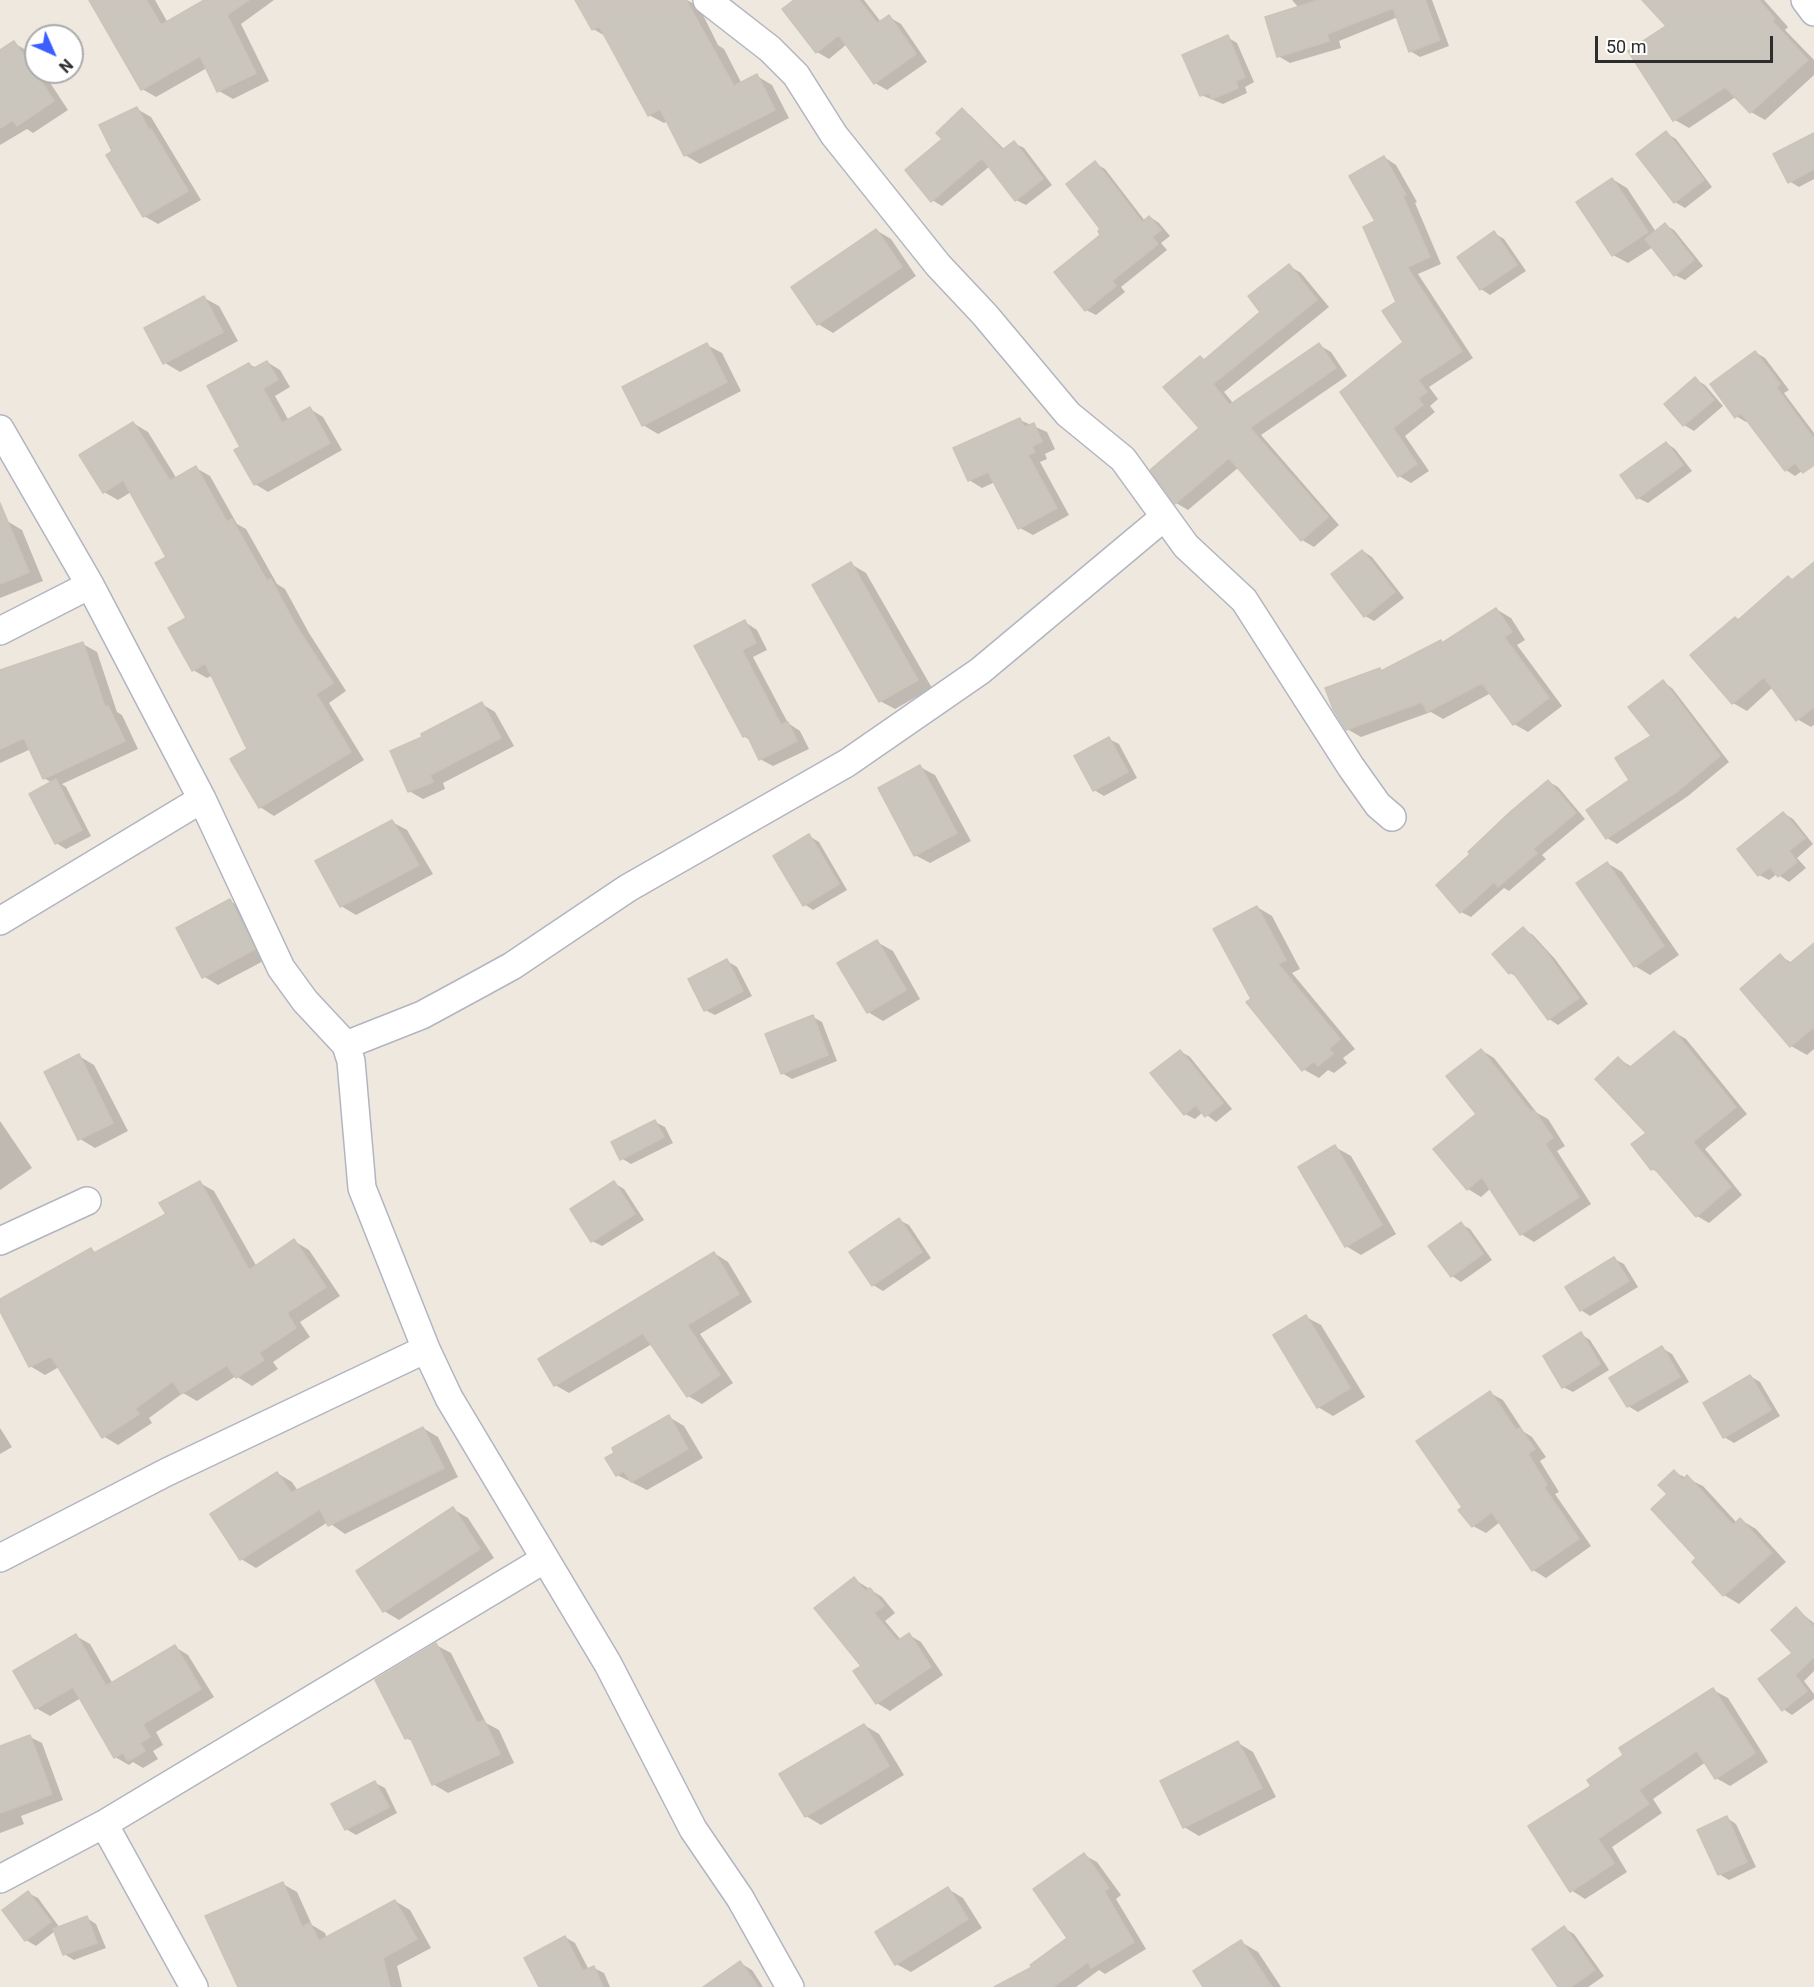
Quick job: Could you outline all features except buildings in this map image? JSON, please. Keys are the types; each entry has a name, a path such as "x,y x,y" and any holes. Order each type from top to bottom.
{"street":[{"path":"707,0 770,49 796,75 825,124 938,265 1068,414 1123,459 1163,518 1186,546 1244,600 1351,767 1378,805 1392,817"},
{"path":"1805,0 1814,12"},
{"path":"0,429 90,585 202,799 281,968 305,1001 346,1045 351,1060 362,1188 426,1349 449,1398 608,1664 693,1829 740,1898 790,1987"},
{"path":"346,1045 422,1015 486,980 627,888 847,763 980,671 1163,518"},
{"path":"0,631 90,585"},
{"path":"0,921 202,799"},
{"path":"0,1241 87,1201"},
{"path":"0,1558 167,1472 426,1349"},
{"path":"0,1879 104,1824 545,1559"},
{"path":"104,1824 194,1987"}]}
